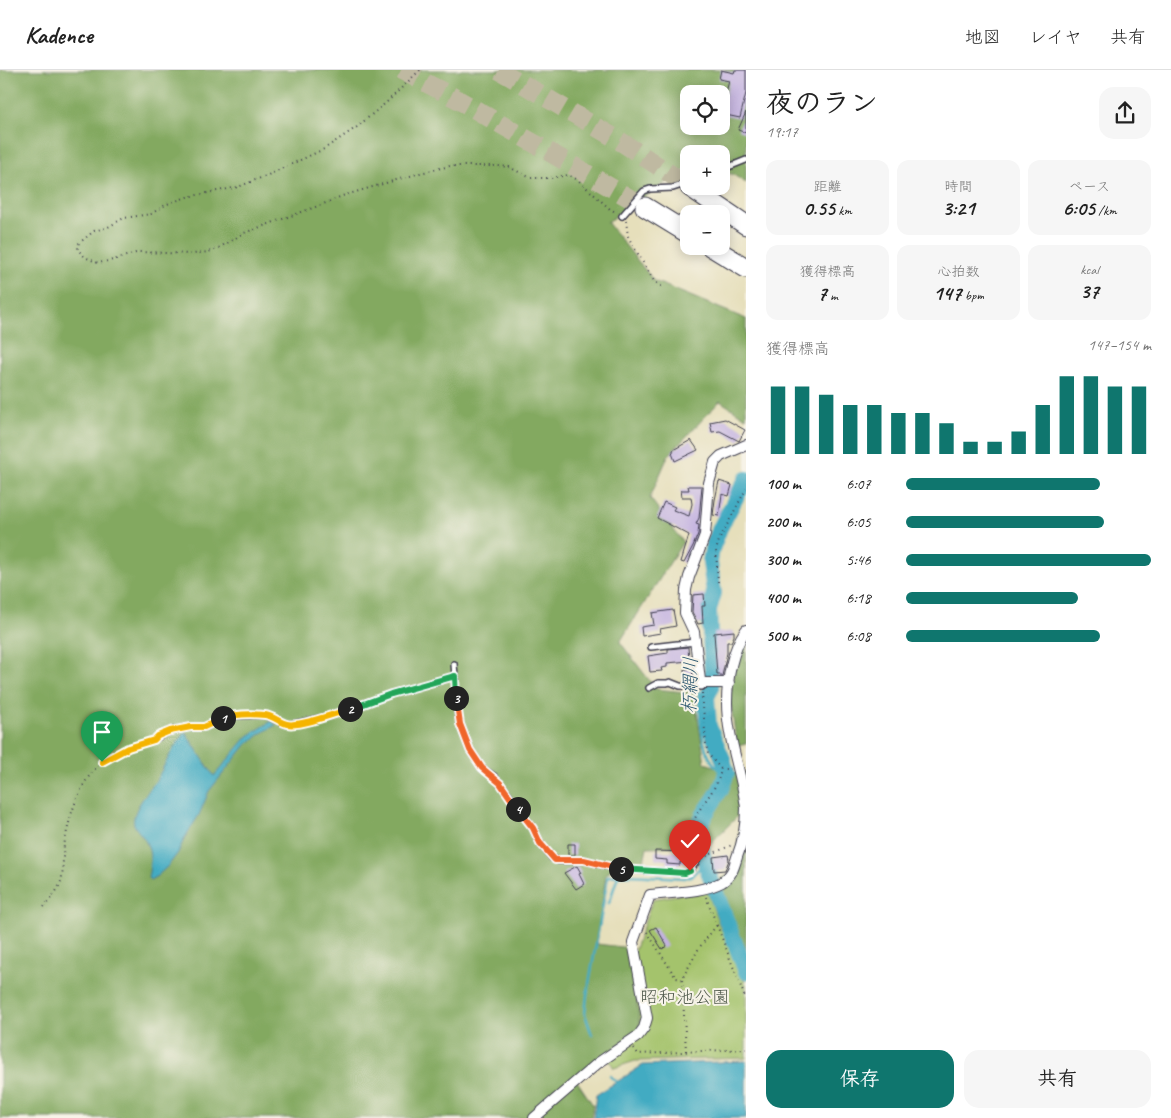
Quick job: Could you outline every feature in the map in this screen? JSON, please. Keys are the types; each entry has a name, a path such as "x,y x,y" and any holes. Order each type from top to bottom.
{"highway":[{"path":"705,195 746,225"},
{"path":"644,207 680,229"},
{"path":"725,255 746,268"}],"street":[{"path":"729,683 704,685 700,680 694,632 685,613 684,602 689,577 705,535 709,483 715,462 722,456 746,445"},
{"path":"534,1118 598,1063 638,1036 644,1028 647,1018 633,942 650,895 702,888 722,882 732,873 743,840 746,810 727,703 733,659 740,639 746,630"}],"lane":[{"path":"730,166 746,160"},
{"path":"622,216 644,191 650,188 680,186"},
{"path":"651,647 694,642"},
{"path":"454,664 456,705 460,724 470,750 482,768 494,776 508,793 533,828 540,843 552,858 559,861 584,860 617,869 685,873 690,871 697,862"},
{"path":"154,740 158,736 170,731 191,727 204,727 220,719 233,716 265,715 286,724 293,724 330,716 391,694 455,676"},
{"path":"649,688 658,683 670,682 680,686 704,685"}],"path":[{"path":"420,70 388,101 352,131 324,150 238,187 187,196 167,204 151,214 124,218 108,227 94,231 78,244 78,250 86,258 98,263 139,252 193,254 208,252 217,249 244,233 342,196 412,175 450,166 498,166 509,167 531,178 551,178 568,175 578,180 610,209 626,220 628,236 631,242 654,281 664,288"},
{"path":"718,582 716,551 719,540 746,489"},
{"path":"704,685 706,744 712,760 723,769 728,769"},
{"path":"44,907 62,880 64,847 74,807 86,780 102,762 128,748 154,740"},
{"path":"697,862 694,860 692,828 718,782 723,769"},
{"path":"708,854 743,840"},
{"path":"702,888 746,1000"},
{"path":"640,922 662,953 676,978 682,979"},
{"path":"686,1052 682,979 699,948 717,925"},
{"path":"630,1042 638,1054 746,1049"}],"green space":[{"path":"0,70 746,70 746,183 730,174 730,145 680,145 680,173 607,222 654,281 746,319 746,418 720,401 668,456 650,498 683,542 620,642 656,689 694,693 705,763 735,773 746,773 746,963 716,882 733,872 742,812 708,846 647,847 643,866 616,864 606,875 597,944 630,948 640,1028 575,1078 593,1105 591,1118 0,1118"},
{"path":"746,633 746,744 737,746 730,700 735,661"},
{"name":"昭和池公園","path":"707,890 721,930 726,929 746,985 746,1058 635,1061 614,1068 600,1045 653,899"}],"water":[{"path":"272,721 276,725 246,745 209,791 199,815 184,839 178,853 168,866 150,880 148,878 149,852 146,842 134,824 135,813 185,732 214,776 248,736"},
{"path":"746,1061 746,1118 593,1118 596,1095 643,1065"}],"building":[{"path":"721,70 734,73 735,70 746,70 746,93 740,118 730,116 729,81 719,79"},
{"path":"746,112 746,133 738,130"},
{"path":"725,419 745,430 739,441 720,431 712,432 710,422"},
{"path":"691,440 698,450 675,461 672,453 673,450"},
{"path":"719,481 732,485 729,496 722,494 719,516 713,515"},
{"path":"688,486 702,486 699,518 696,524 699,525 698,534 684,563 681,562 689,535 657,518 664,502 675,507 673,510 689,516 692,504 691,497 682,497 681,490 689,490"},
{"path":"704,594 705,606 702,606 703,623 698,624 692,612 693,595"},
{"path":"673,610 676,626 660,629 661,633 642,636 641,627 654,625 652,613"},
{"path":"734,631 731,642 727,642 727,653 722,676 720,676 720,674 717,674 714,633"},
{"path":"688,647 689,661 667,663 667,667 661,668 662,671 650,672 648,656 668,653 668,649"},
{"path":"684,669 692,669 694,682 685,682"},
{"path":"568,844 575,844 575,855 568,855"},
{"path":"655,851 687,852 687,862 680,862 680,865 667,864 667,860 655,859"},
{"path":"728,855 729,860 725,870 714,871 713,857"},
{"path":"577,866 584,884 576,889 564,873"},
{"path":"656,927 667,946 662,949 650,930"}],"waterway":[{"name":"朽網川","path":"746,479 720,528 712,549 710,562 714,593 709,610 712,674 711,689 707,697 709,726 727,773 721,789 702,820 700,832 706,866 746,972"},
{"path":"691,860 691,826 715,784 719,771 707,753 704,743 700,720 698,687"},
{"path":"592,1035 585,1014 608,876 630,875 684,878 693,875 705,862"},
{"path":"609,903 618,876"},
{"path":"610,1076 618,1083"}],"tunnel":[{"path":"401,70 455,98 645,207"},
{"path":"499,70 620,141 680,180"}],"route":[{"path":"102,762 128,748 154,740 158,736 181,728 204,727 220,719 233,716 265,715 286,724 293,724 330,716 415,686 455,676 456,705 460,724 470,750 482,768 494,776 508,793 533,828 540,843 552,858 559,861 584,860 617,869 685,873 690,871"}]}
